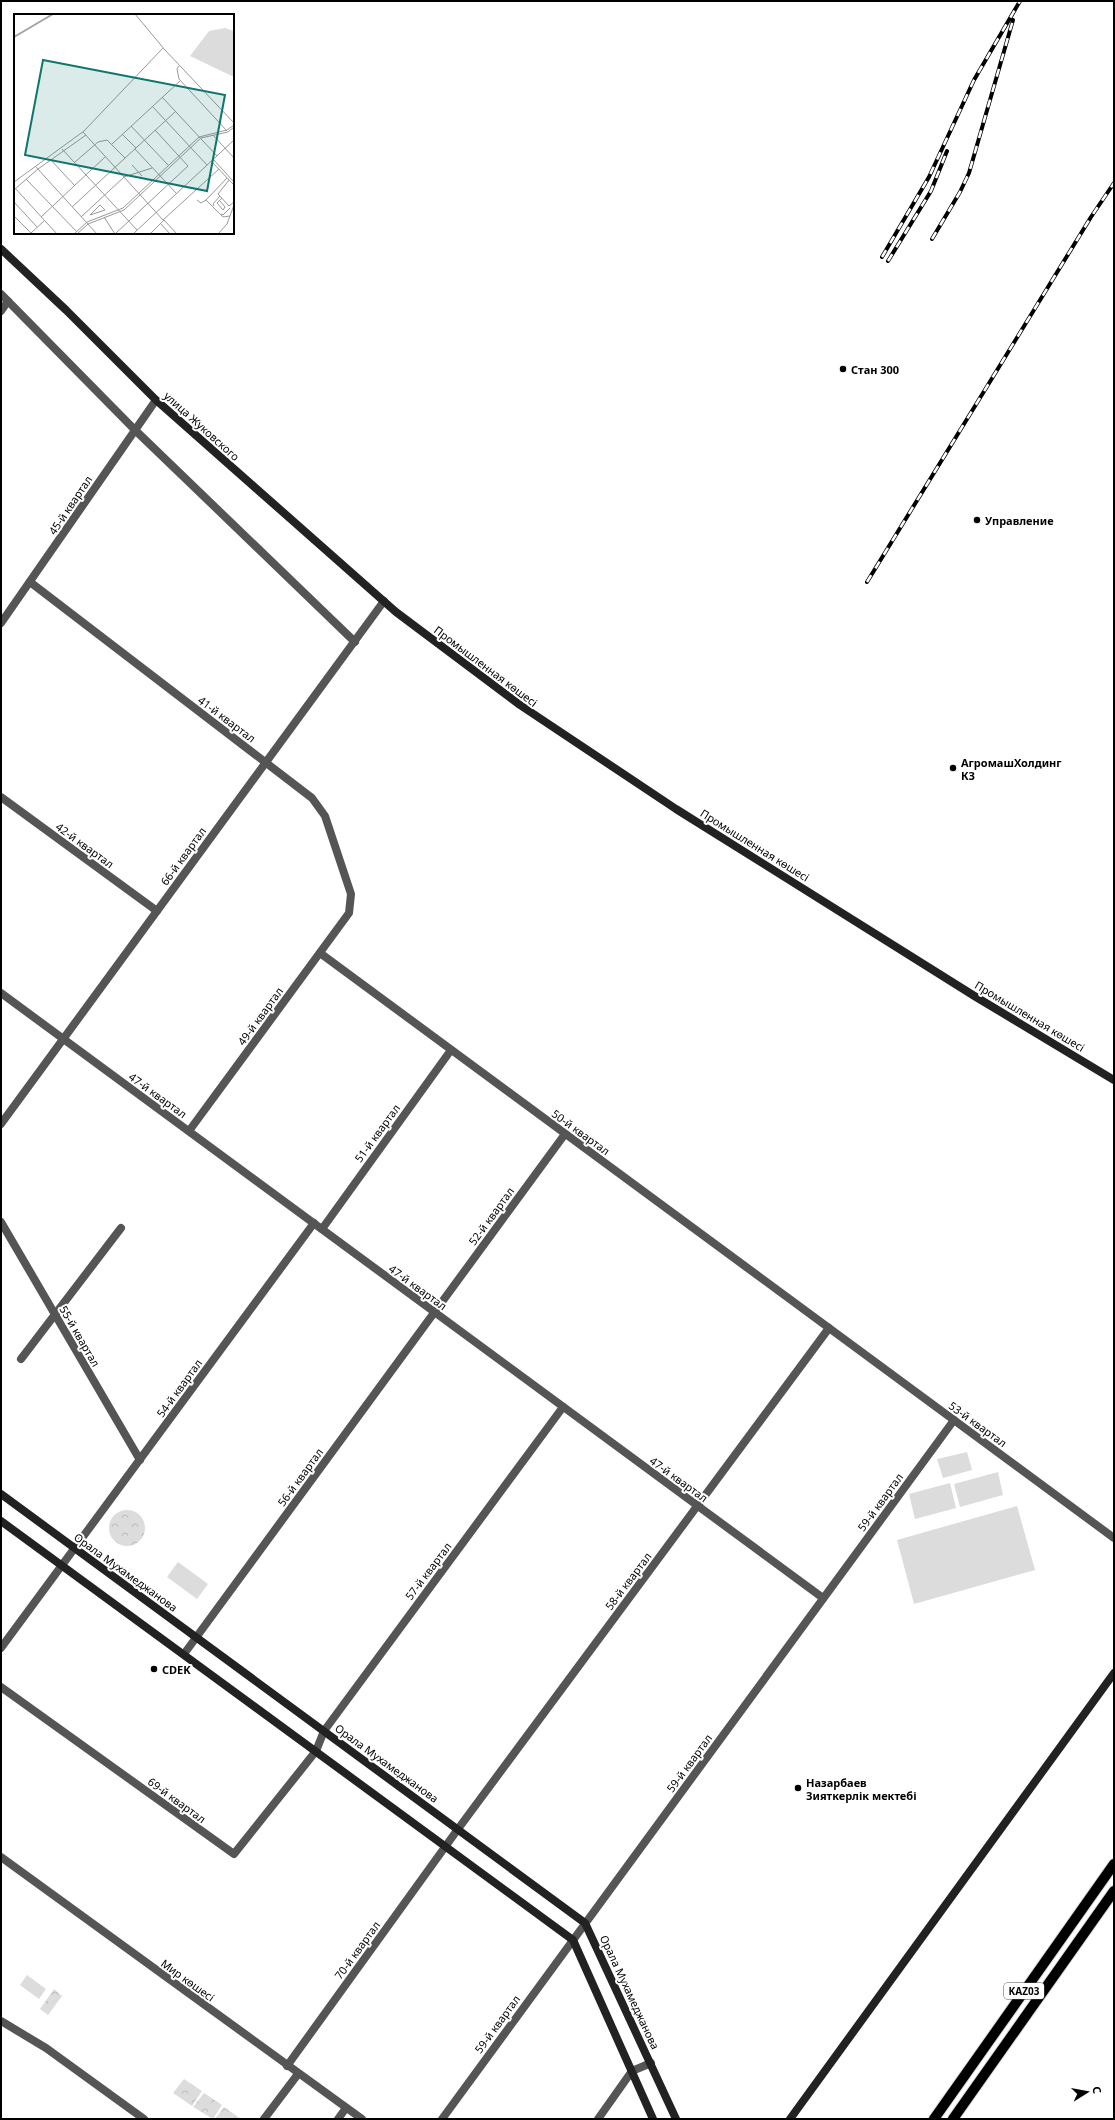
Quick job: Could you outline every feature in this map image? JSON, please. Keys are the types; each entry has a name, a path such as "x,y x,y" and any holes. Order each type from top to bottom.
{"main road":[{"name":"KАZ03","path":"934,2119 1114,1864"},
{"name":"KАZ03","path":"953,2119 1114,1891"}],"street":[{"name":"улица Жуковского","path":"1,248 66,310 156,400 396,612"},
{"path":"1,294 135,430 355,642"},
{"path":"1,311 8,301"},
{"name":"45-й квартал","path":"1,623 156,400"},
{"name":"41-й квартал","path":"30,582 312,798 325,816 351,894 349,913"},
{"name":"66-й квартал","path":"1,1124 265,762 384,602"},
{"name":"Промышленная көшесі","path":"396,612 520,705 676,809 982,1000 1114,1080"},
{"name":"42-й квартал","path":"1,797 157,911"},
{"name":"49-й квартал","path":"189,1132 349,913"},
{"name":"50-й квартал","path":"320,953 829,1328"},
{"name":"47-й квартал","path":"1,993 823,1598"},
{"name":"51-й квартал","path":"322,1229 451,1050"},
{"name":"52-й квартал","path":"434,1312 565,1134"},
{"name":"55-й квартал","path":"1,1222 140,1460"},
{"name":"54-й квартал","path":"1,1648 314,1224"},
{"path":"21,1359 121,1228"},
{"name":"56-й квартал","path":"184,1654 434,1312"},
{"name":"53-й квартал","path":"829,1328 1114,1538"},
{"name":"58-й квартал","path":"446,1847 829,1328"},
{"name":"57-й квартал","path":"316,1751 324,1731 563,1407"},
{"name":"59-й квартал","path":"442,2119 954,1420"},
{"name":"Орала Мухамеджанова","path":"1,1494 586,1923 676,2119"},
{"path":"1,1521 573,1940 653,2119"},
{"path":"790,2119 1114,1673"},
{"name":"69-й квартал","path":"1,1687 234,1854 316,1751"},
{"name":"70-й квартал","path":"287,2066 446,1847"},
{"name":"Мир көшесі","path":"1,1857 362,2119"},
{"path":"1,2021 46,2048 144,2119"},
{"path":"598,2119 632,2071 650,2063"},
{"path":"264,2119 298,2074"},
{"path":"338,2119 346,2108"}],"green space":[{"path":"967,1452 972,1470 943,1478 937,1459"},
{"path":"998,1472 1003,1495 960,1507 954,1484"},
{"path":"950,1483 956,1508 915,1519 909,1494"},
{"path":"1017,1506 1035,1570 914,1604 897,1540"},
{"path":"127,1510 140,1515 145,1528 140,1541 127,1546 114,1541 109,1528 114,1515"},
{"path":"178,1562 208,1584 197,1599 167,1577"},
{"path":"27,1975 46,1989 39,1999 20,1985"},
{"path":"54,1989 62,1996 48,2015 40,2009"},
{"path":"184,2079 202,2091 192,2106 173,2093"},
{"path":"204,2093 222,2105 213,2119 193,2107"},
{"path":"224,2107 241,2119 215,2119"}],"railway":[{"path":"882,257 929,177 974,80 1020,1"},
{"path":"932,239 960,192 969,173 1013,20"},
{"path":"888,261 931,191 947,151"},
{"path":"867,582 1091,217 1114,183"}],"place":[{"name":"Стан 300","path":"843,369"},
{"name":"Управление","path":"977,520"},
{"name":"АгромашХолдинг КЗ","path":"953,768"},
{"name":"CDEK","path":"154,1669"},
{"name":"Назарбаев Зияткерлік мектебі","path":"798,1788"}]}
